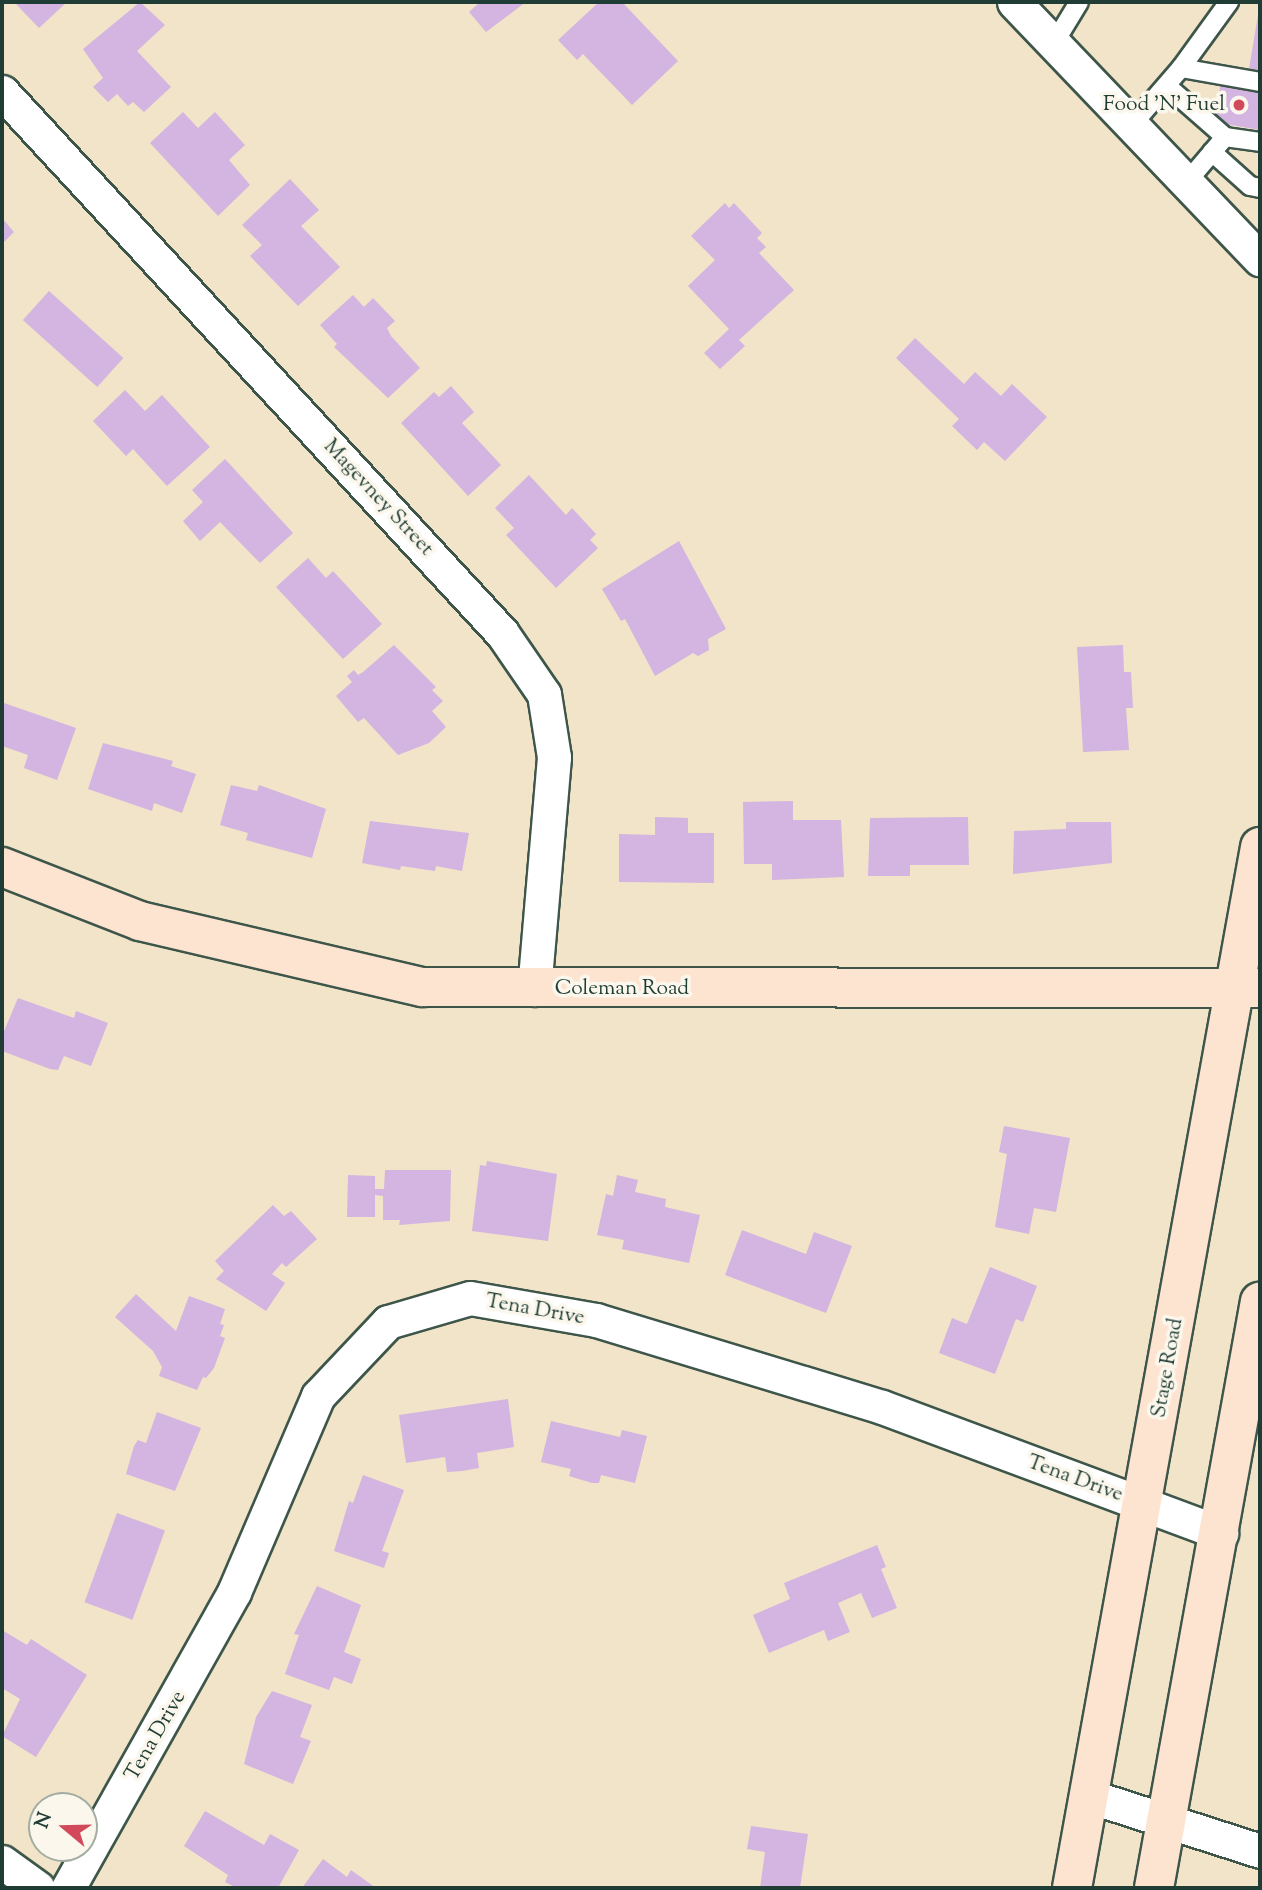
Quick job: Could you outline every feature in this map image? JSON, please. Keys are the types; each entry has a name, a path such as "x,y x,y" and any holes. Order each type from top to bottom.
{"main road":[{"name":"Stage Road","path":"1072,1888 1144,1505 1247,988 1260,847"},
{"name":"Coleman Road","path":"2,867 140,921 422,987 1247,988"},
{"path":"1154,1888 1221,1533 1260,1301"}],"street":[{"path":"1016,3 1053,45 1260,259"},
{"name":"Magevney Street","path":"2,92 502,634 544,694 554,757 534,989"},
{"name":"Tena Drive","path":"68,1888 234,1592 318,1396 388,1322 470,1298 596,1320 882,1407 1221,1533"},
{"path":"1089,1796 1168,1818 1260,1851"},
{"path":"2,1862 38,1888"}],"lane":[{"path":"1053,45 1079,2"},
{"path":"1131,126 1167,86 1229,2"},
{"path":"1181,68 1260,82"},
{"path":"1167,86 1225,137 1260,142"},
{"path":"1186,183 1225,137"},
{"path":"1212,152 1250,186 1260,188"}],"building":[{"path":"14,2 67,2 39,28"},
{"path":"140,2 165,25 137,51 171,87 144,112 133,102 128,106 117,94 108,102 93,87 103,78 83,49"},
{"path":"480,2 526,2 486,32 469,12"},
{"path":"599,2 622,2 678,61 632,105 583,54 577,60 558,40"},
{"path":"1260,9 1260,71 1249,69"},
{"name":"Food 'N' Fuel","path":"1221,82 1260,89 1260,130 1214,122"},
{"path":"183,112 198,128 215,112 245,145 229,160 250,185 218,216 150,143"},
{"path":"290,179 319,210 301,226 340,267 298,306 250,256 262,245 242,225"},
{"path":"725,203 729,208 734,203 762,233 757,238 766,247 759,253 794,290 739,340 745,346 720,369 704,353 729,329 688,286 715,260 691,236"},
{"path":"2,218 14,232 2,244"},
{"path":"49,291 123,358 97,387 23,320"},
{"path":"353,295 364,307 373,298 395,321 387,328 391,336 420,368 388,398 334,347 337,344 320,325"},
{"path":"915,338 964,384 975,372 1001,396 1012,384 1047,417 1005,461 984,442 977,450 952,426 959,419 896,358"},
{"path":"451,386 474,412 462,423 501,465 468,496 401,423 434,392 439,397"},
{"path":"125,390 145,411 162,395 210,447 167,486 133,449 126,456 93,421"},
{"path":"225,459 293,533 260,563 220,522 200,541 183,521 203,502 192,490"},
{"path":"529,475 566,515 572,508 596,534 590,540 598,548 556,588 506,535 514,528 495,508"},
{"path":"679,541 726,629 708,639 709,650 698,656 693,653 655,676 625,619 621,621 602,589"},
{"path":"308,558 326,578 333,571 382,624 343,659 276,587"},
{"path":"394,645 436,687 432,690 443,701 432,711 446,727 429,743 398,755 364,718 358,722 336,696 352,682 347,676 354,670 358,675 363,672"},
{"path":"1123,645 1124,672 1131,672 1133,708 1126,708 1129,750 1083,752 1077,647"},
{"path":"4,703 76,728 57,780 24,768 28,755 2,746"},
{"path":"103,743 173,761 171,766 196,774 182,813 154,803 152,811 88,789"},
{"path":"231,785 257,791 259,785 326,809 312,858 246,840 248,833 220,825"},
{"path":"793,801 793,820 841,820 844,877 772,880 772,864 744,864 743,802"},
{"path":"655,817 688,818 688,833 714,833 714,883 619,882 619,834 655,835"},
{"path":"968,817 969,865 910,865 910,876 868,876 870,818"},
{"path":"370,821 469,833 462,871 436,866 435,871 401,866 400,870 362,863"},
{"path":"1066,822 1111,822 1112,863 1013,874 1014,831 1066,829"},
{"path":"18,998 74,1018 76,1011 108,1023 91,1066 64,1056 58,1070 50,1069 2,1051 2,1036"},
{"path":"1004,1126 1070,1138 1056,1212 1034,1208 1029,1234 995,1227 1007,1154 999,1152"},
{"path":"487,1161 557,1174 548,1241 472,1231 480,1165 486,1166"},
{"path":"385,1170 451,1170 450,1221 399,1225 400,1220 383,1220 383,1196 375,1195 375,1217 347,1217 348,1175 375,1176 375,1189 384,1189"},
{"path":"617,1175 638,1180 635,1192 666,1199 665,1207 700,1215 689,1263 622,1249 624,1240 597,1235 606,1194 613,1196"},
{"path":"273,1205 284,1216 291,1211 317,1239 286,1267 282,1263 272,1274 285,1283 266,1311 216,1279 224,1271 215,1261"},
{"path":"742,1230 806,1254 814,1232 852,1246 826,1313 725,1275"},
{"path":"990,1267 1037,1286 1023,1322 1016,1319 995,1374 939,1353 952,1318 967,1324"},
{"path":"136,1294 176,1331 189,1296 225,1309 220,1324 224,1325 220,1336 225,1338 214,1368 206,1378 203,1377 197,1390 159,1376 162,1367 153,1351 115,1317"},
{"path":"508,1399 514,1447 477,1453 479,1468 462,1471 447,1472 445,1457 406,1463 399,1415"},
{"path":"157,1412 201,1428 175,1491 126,1474 134,1446 138,1440 146,1443"},
{"path":"551,1421 620,1437 622,1430 647,1436 635,1483 601,1475 599,1483 592,1483 569,1476 571,1469 541,1462"},
{"path":"363,1475 404,1490 382,1551 389,1553 384,1568 334,1551 349,1501 353,1503"},
{"path":"117,1513 165,1530 132,1620 85,1602"},
{"path":"877,1545 886,1567 881,1569 897,1608 872,1618 861,1593 838,1603 850,1632 828,1641 824,1630 769,1653 753,1615 790,1599 784,1583"},
{"path":"317,1586 361,1605 344,1652 361,1659 352,1684 334,1677 329,1690 285,1674 299,1635 294,1634"},
{"path":"2,1630 27,1645 31,1639 87,1675 36,1757 2,1736 20,1699 2,1688"},
{"path":"272,1691 312,1705 300,1737 311,1741 293,1784 244,1764 256,1717"},
{"path":"205,1811 264,1845 270,1834 299,1850 278,1888 237,1888 225,1882 228,1875 184,1846"},
{"path":"751,1826 808,1834 800,1888 760,1888 765,1852 747,1849"},
{"path":"323,1859 347,1877 351,1870 376,1888 302,1888"}],"place":[{"name":"Food 'N' Fuel","path":"1239,105"}]}
